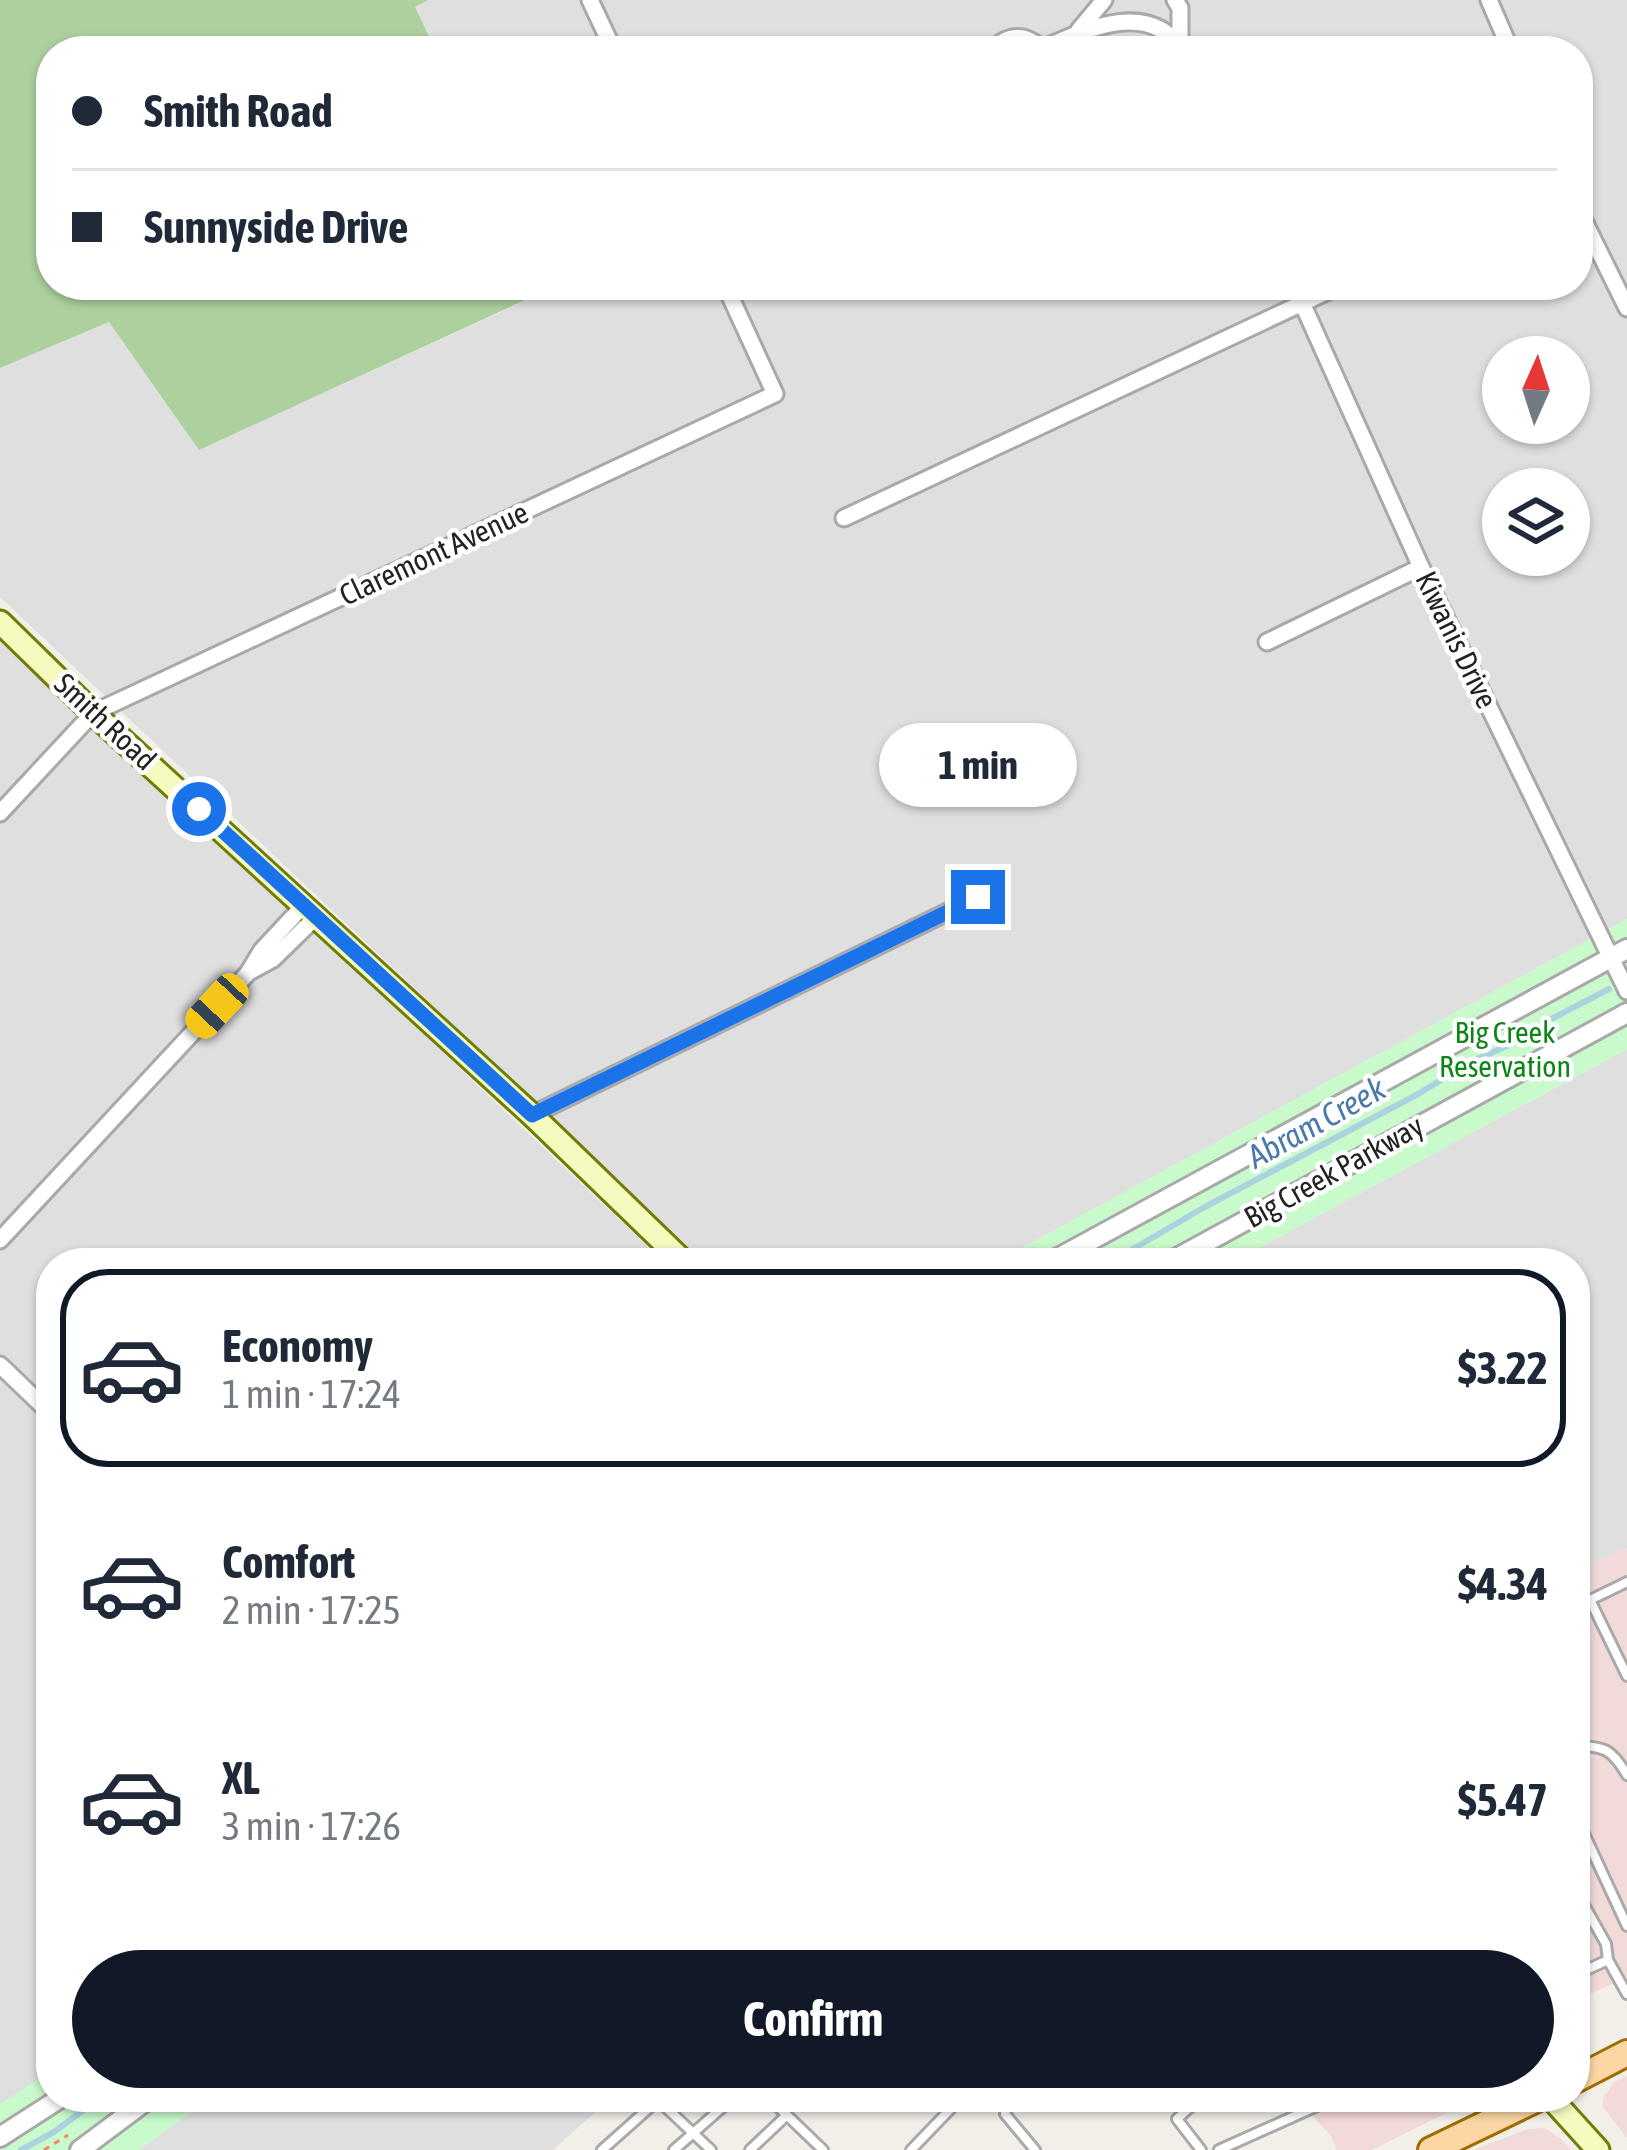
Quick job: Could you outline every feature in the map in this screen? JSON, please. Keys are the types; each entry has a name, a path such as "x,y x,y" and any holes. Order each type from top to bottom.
{"main road":[{"name":"Smith Road","path":"0,622 670,1248"},
{"path":"1590,2072 1627,2053"},
{"path":"1431,2150 1513,2112"},
{"path":"1561,2112 1598,2150"}],"street":[{"path":"590,0 607,36"},
{"path":"1075,34 1104,0"},
{"path":"1174,0 1180,8 1181,36"},
{"path":"1489,0 1505,36"},
{"path":"1071,36 1115,14 1147,16 1167,24 1175,36"},
{"path":"1593,240 1627,308"},
{"name":"Claremont Avenue","path":"93,713 775,394 732,300"},
{"name":"Kiwanis Drive","path":"1301,300 1421,568 1618,953 1627,991"},
{"path":"844,518 1311,300"},
{"path":"1267,642 1421,568"},
{"path":"0,813 93,713"},
{"path":"532,1115 978,897"},
{"path":"0,1240 248,973 262,950 310,911"},
{"name":"Big Creek Parkway","path":"1077,1248 1618,953"},
{"name":"Big Creek Parkway","path":"1196,1248 1627,1013"},
{"path":"0,1365 36,1400"},
{"path":"0,2138 39,2112"},
{"path":"80,2150 131,2112"}],"lane":[{"path":"1627,1582 1590,1600 1627,1676"},
{"path":"1590,1746 1616,1755 1627,1774"},
{"path":"1590,1846 1627,1926"},
{"path":"1590,1916 1627,1994"},
{"path":"1590,1968 1607,1960"},
{"path":"602,2150 644,2112"},
{"path":"673,2112 711,2150"},
{"path":"674,2150 717,2112"},
{"path":"784,2112 824,2150"},
{"path":"911,2150 948,2112"},
{"path":"1006,2112 1035,2150"},
{"path":"1185,2112 1177,2119 1201,2150"},
{"path":"1219,2150 1295,2112"},
{"path":"750,2150 787,2115"}],"shaded area":[{"path":"428,0 1627,0 1627,919 1022,1248 690,1248 0,597 0,368 109,322 200,449 527,300 1593,300 1593,36 429,36 415,7"},
{"path":"0,633 649,1248 36,1248 36,2103 0,2122"},
{"path":"1627,1049 1627,1548 1590,1564 1590,1248 1259,1248"},
{"path":"1627,1548 1627,1977 1590,1994 1590,1564"},
{"path":"1627,2076 1627,2138 1602,2106 1614,2082"},
{"path":"151,2112 595,2112 553,2150 98,2150"},
{"path":"1309,2112 1448,2112 1372,2150 1337,2150"},
{"path":"1545,2128 1571,2150 1473,2150 1528,2129"}],"green space":[{"path":"0,0 428,0 415,7 429,36 36,36 36,300 525,300 199,450 109,322 0,368"},
{"name":"Big Creek Reservation","path":"1627,919 1627,1049 1259,1248 1022,1248"},
{"path":"36,2081 36,2112 191,2112 139,2150 0,2150 0,2104"}],"waterway":[{"name":"Abram Creek","path":"1135,1248 1609,989"},
{"name":"Abram Creek","path":"21,2150 81,2112"}],"route":[{"path":"199,809 532,1115 978,897"}]}
